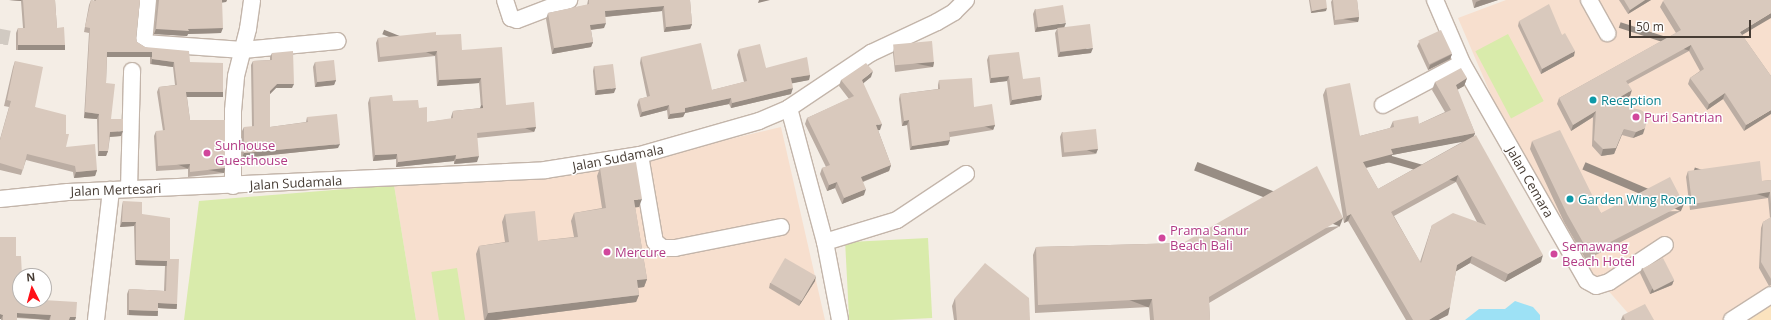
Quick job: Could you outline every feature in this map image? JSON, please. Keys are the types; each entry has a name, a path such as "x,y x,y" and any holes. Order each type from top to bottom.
{"street":[{"path":"148,0 144,43 243,50 338,41"},
{"path":"233,186 233,111 236,76 243,50 252,0"},
{"path":"505,0 511,18 517,20 569,0"},
{"name":"Jalan Sudamala","path":"233,186 545,170 640,155 759,121 789,108 871,53 937,22 954,12 966,0"},
{"name":"Jalan Cemara","path":"1435,0 1462,63 1591,285 1609,282 1665,245"},
{"path":"1589,0 1607,33"},
{"path":"1383,105 1462,63"},
{"path":"129,189 132,72"},
{"path":"789,108 824,242 840,320"},
{"path":"640,155 655,242 663,248 675,248 780,227"},
{"path":"824,242 897,220 966,174"},
{"name":"Jalan Mertesari","path":"0,199 111,190 233,186"},
{"path":"96,320 111,190"},
{"path":"1732,320 1771,295"}],"shaded area":[{"name":"Puri Santrian","path":"1506,0 1771,0 1771,295 1734,320 1634,320 1543,216 1458,18"},
{"name":"Mercure","path":"781,127 825,320 416,320 394,185 580,174"}],"green space":[{"path":"1508,34 1544,101 1511,118 1475,51"},
{"path":"394,185 416,320 184,320 199,201"},
{"path":"928,238 932,318 849,320 845,242"},
{"path":"457,268 465,320 439,320 431,272"}],"sand":[{"path":"1771,295 1771,320 1734,320"}],"water":[{"path":"1515,301 1533,307 1540,315 1540,320 1465,320 1479,309 1505,309"}],"building":[{"path":"23,0 55,0 57,28 64,27 65,45 18,45 18,28 25,28"},
{"path":"91,0 140,0 136,38 137,42 145,47 189,51 190,62 223,63 223,92 186,92 190,120 225,120 225,168 190,172 190,164 158,166 156,131 165,130 159,87 177,85 174,62 152,59 152,52 107,52 106,83 115,84 111,119 123,119 123,131 110,132 108,151 99,151 99,114 85,112 90,28 85,27"},
{"path":"159,0 222,0 223,28 188,29 189,31 156,29"},
{"path":"589,0 690,0 692,24 666,27 664,6 605,11 606,23 590,25 593,42 554,48 548,13 589,4"},
{"path":"1310,0 1326,0 1327,8 1312,11"},
{"path":"1333,0 1357,0 1359,17 1335,20"},
{"path":"1624,0 1645,0 1630,10"},
{"path":"1771,0 1771,13 1740,32 1771,76 1771,110 1746,125 1725,93 1709,104 1690,78 1704,69 1691,45 1626,81 1632,90 1610,103 1641,110 1645,113 1647,121 1645,128 1636,132 1624,129 1616,148 1603,149 1594,140 1596,111 1573,125 1559,98 1681,30 1663,1"},
{"path":"1549,4 1562,35 1565,33 1575,51 1542,69 1519,21"},
{"path":"1063,5 1066,23 1038,27 1035,9"},
{"path":"1090,24 1093,48 1060,52 1057,28"},
{"path":"1441,30 1452,54 1429,64 1418,41"},
{"path":"436,32 436,35 461,34 462,50 502,47 506,105 534,102 536,127 477,133 479,156 456,159 456,155 398,162 397,154 375,155 370,97 392,95 393,101 418,100 419,108 427,107 427,122 453,118 453,111 483,108 481,78 439,80 437,51 380,57 378,38"},
{"path":"932,41 934,62 895,65 893,44"},
{"path":"701,43 712,90 747,81 739,49 760,44 766,68 807,57 810,75 791,78 793,88 732,103 731,98 685,108 685,112 670,114 669,105 642,112 639,99 650,96 641,57"},
{"path":"293,51 294,84 277,84 270,91 270,127 308,122 307,117 337,114 340,144 244,153 244,127 254,126 253,61 272,60 272,53"},
{"path":"1019,52 1023,79 1040,77 1042,95 1012,100 1009,76 991,78 989,55"},
{"path":"334,60 336,80 317,82 315,62"},
{"path":"15,61 43,67 35,107 66,115 66,134 69,134 66,147 95,144 97,170 76,172 75,166 27,154 23,170 0,163 0,140 11,101 7,100"},
{"path":"866,63 873,71 862,80 882,124 876,125 891,165 861,177 866,189 844,198 837,182 829,185 822,168 830,165 807,118 854,96 841,80"},
{"path":"613,64 616,88 597,90 594,66"},
{"path":"1461,68 1467,78 1456,85 1475,133 1391,149 1393,154 1363,162 1378,189 1476,135 1543,255 1508,274 1472,256 1457,265 1450,307 1429,320 1413,320 1351,214 1347,216 1326,88 1350,83 1360,136 1394,127 1393,121 1418,116 1419,124 1451,110 1435,82","holes":["1458,175 1486,225 1453,213 1432,225 1421,263 1391,212"]},
{"path":"972,78 974,107 992,104 995,125 949,132 950,140 912,146 909,120 904,121 900,94 940,89 939,80"},
{"path":"1096,129 1098,149 1064,152 1062,133"},
{"path":"1560,130 1601,213 1670,177 1684,204 1589,253 1567,214 1532,141"},
{"path":"1760,161 1762,181 1771,180 1771,204 1770,192 1692,204 1688,171"},
{"path":"636,162 642,199 634,200 647,279 637,280 639,295 488,313 479,246 509,242 505,214 535,211 538,241 578,237 574,213 606,208 600,168"},
{"path":"1317,166 1343,218 1209,297 1210,320 1154,320 1152,299 1038,305 1036,247 1183,243"},
{"path":"123,201 142,202 142,214 170,218 170,259 179,259 177,304 158,303 158,311 129,310 129,289 166,291 167,261 136,260 136,222 122,222"},
{"path":"1771,217 1771,279 1761,262 1763,222"},
{"path":"0,237 16,237 16,256 21,256 22,268 12,268 12,308 52,308 52,301 77,302 76,317 70,317 69,320 50,320 51,315 17,313 17,320 3,320 3,315 0,314"},
{"path":"785,258 816,276 802,301 770,283"},
{"path":"1663,258 1674,280 1654,291 1643,268"},
{"path":"985,263 1029,298 1030,320 957,320 955,298"},
{"path":"1645,304 1654,320 1625,320 1623,315"}],"tunnel":[{"path":"0,44 3,29"}],"place":[{"name":"Reception","path":"1593,100"},
{"name":"Puri Santrian","path":"1636,117"},
{"name":"Sunhouse Guesthouse","path":"207,153"},
{"name":"Garden Wing Room","path":"1570,199"},
{"name":"Prama Sanur Beach Bali","path":"1162,238"},
{"name":"Mercure","path":"607,252"},
{"name":"Semawang Beach Hotel","path":"1554,254"}]}
